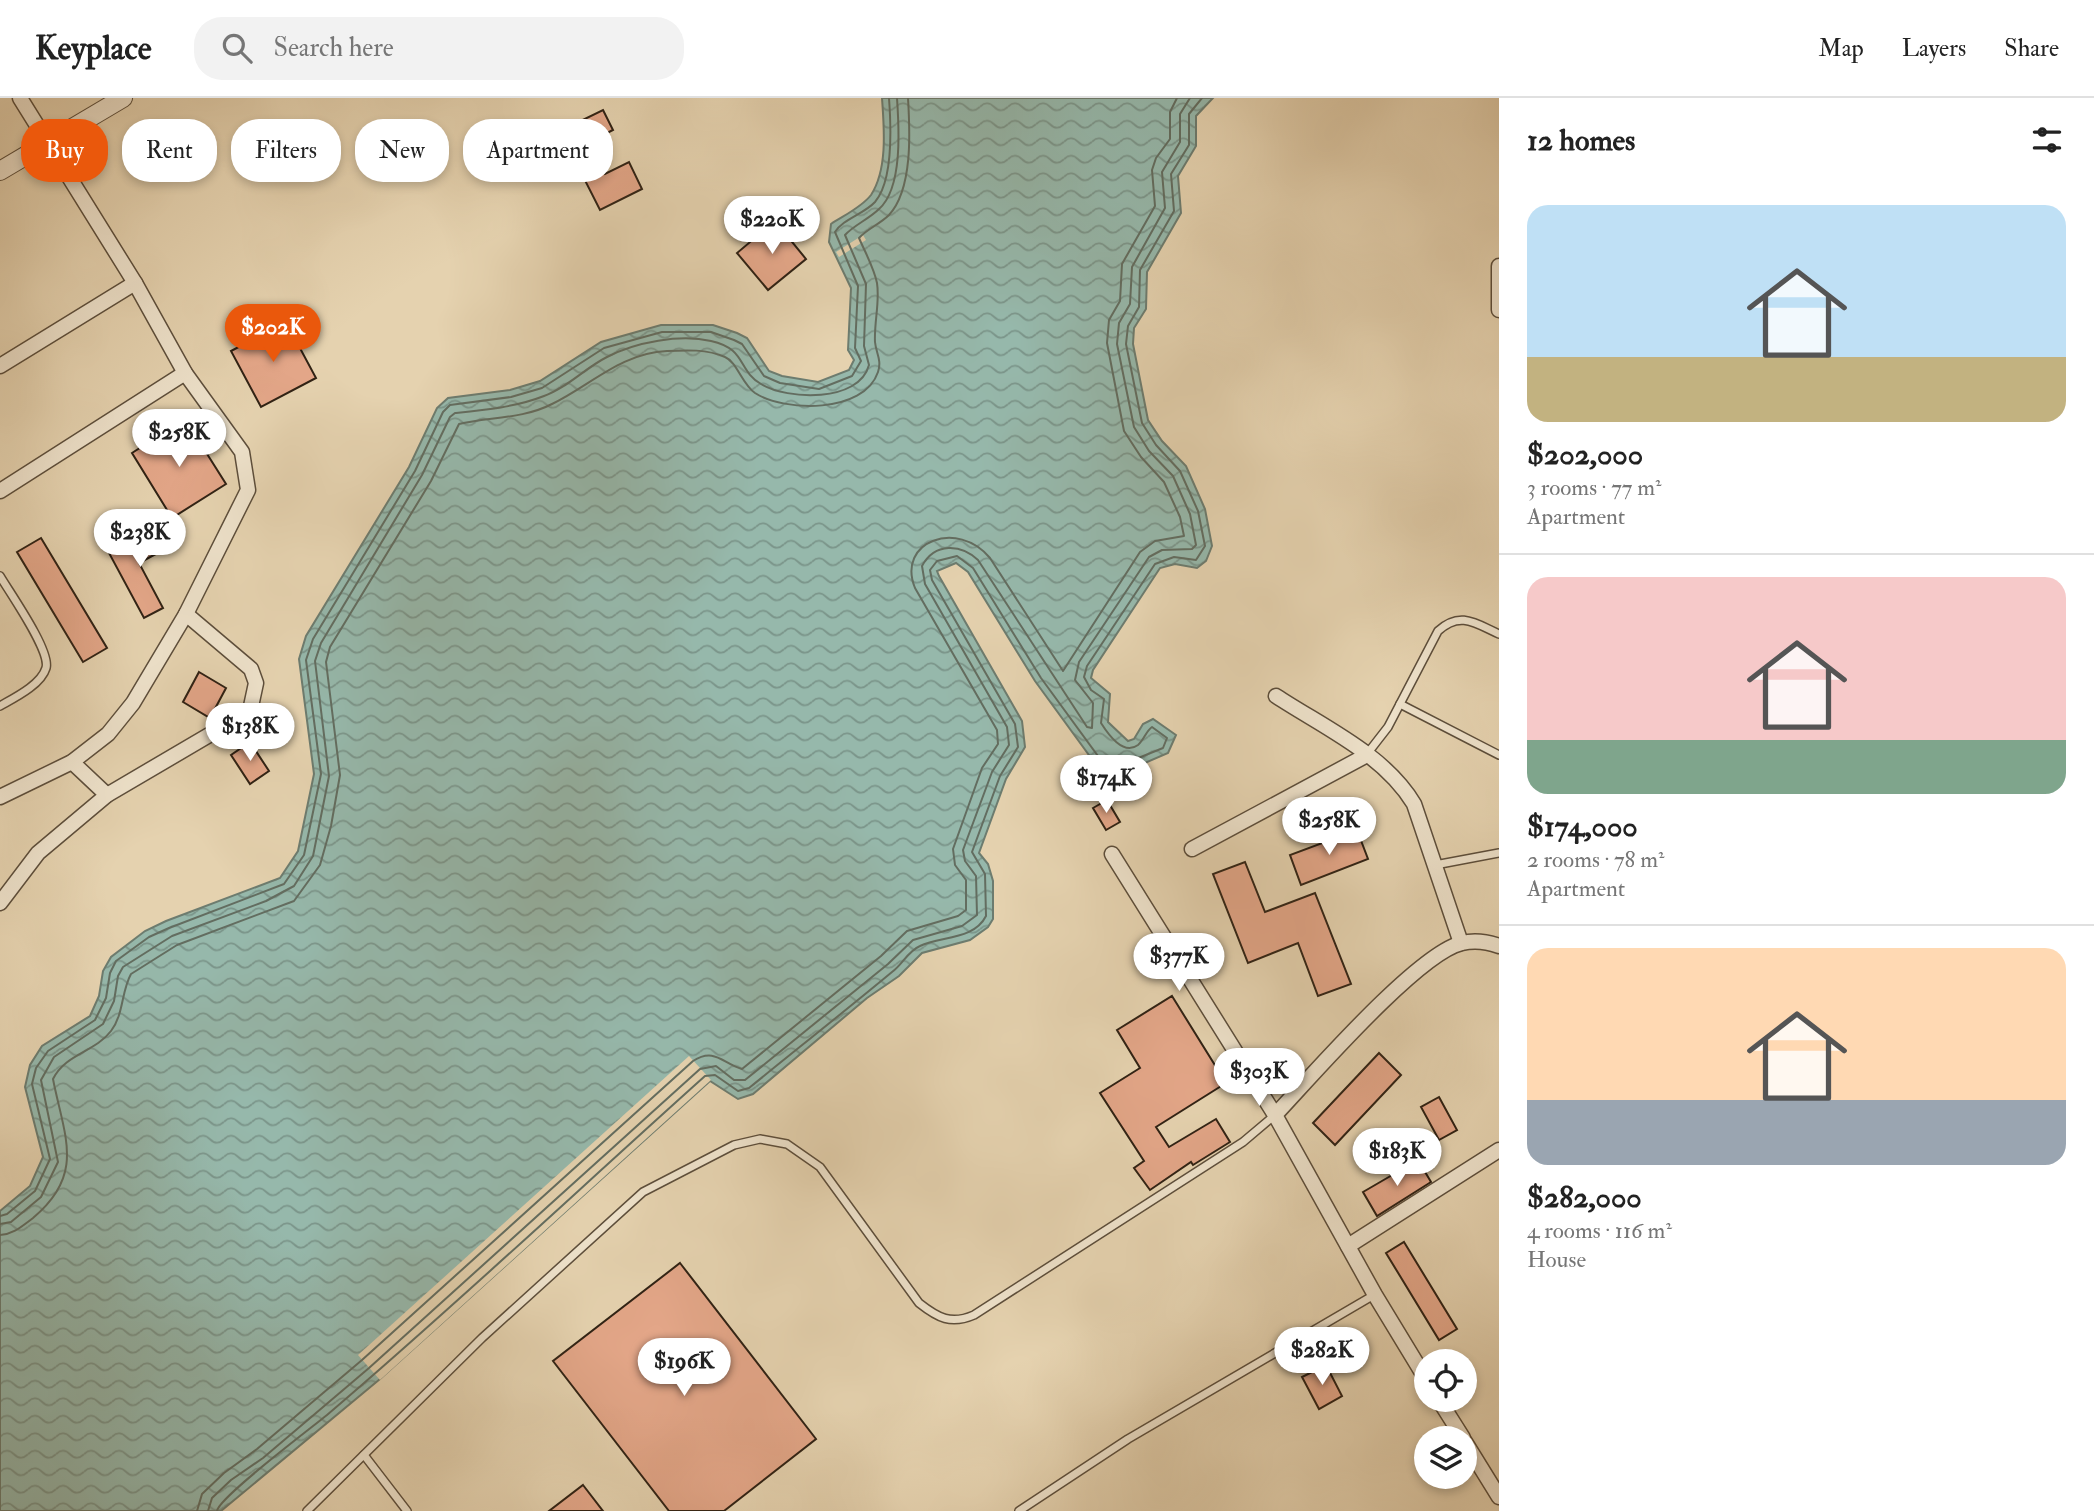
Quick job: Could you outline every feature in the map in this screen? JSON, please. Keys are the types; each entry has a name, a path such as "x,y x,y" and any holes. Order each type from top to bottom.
{"street":[{"path":"20,98 32,119"},
{"path":"88,119 123,98"},
{"path":"0,171 21,159"},
{"path":"0,797 72,762 108,734 134,703 186,614 248,490 242,452 186,373 135,283 70,182"},
{"path":"1499,266 1499,310"},
{"path":"0,366 135,283"},
{"path":"0,491 186,373"},
{"path":"0,903 38,853 107,795 250,711 256,682 251,669 186,614"},
{"path":"1276,696 1367,755 1403,786 1414,804 1461,943"},
{"path":"1192,849 1367,755"},
{"path":"72,762 107,795"},
{"path":"1112,853 1275,1115 1375,1295 1414,1359"},
{"path":"1275,1115 1374,1011 1429,963 1461,943 1490,942 1499,946"},
{"path":"1348,1246 1499,1150"},
{"path":"1477,1461 1499,1497"}],"lane":[{"path":"0,576 44,651 47,666 41,678 0,706"},
{"path":"1367,755 1388,727 1438,631 1453,619 1467,619 1499,634"},
{"path":"1400,704 1499,755"},
{"path":"1435,865 1499,853"},
{"path":"307,1511 482,1338 643,1192 734,1145 760,1139 787,1144 820,1167 919,1303 940,1318 950,1321 974,1315 1243,1142 1275,1115"},
{"path":"1019,1511 1128,1439 1375,1295"},
{"path":"364,1455 407,1511"}],"water":[{"path":"882,98 1213,98 1196,116 1196,146 1178,176 1181,213 1147,272 1146,309 1134,328 1133,344 1148,420 1162,441 1186,466 1205,509 1212,546 1206,561 1197,568 1175,564 1160,568 1093,670 1091,678 1110,694 1108,722 1128,741 1134,739 1143,724 1153,719 1176,735 1168,753 1117,775 1102,773 1035,681 968,572 956,563 937,571 1022,721 1025,747 1006,779 979,853 988,864 993,881 993,919 988,927 970,940 922,953 899,976 867,998 753,1094 738,1099 710,1081 380,1379 221,1511 0,1511 0,1211 30,1186 43,1157 25,1087 30,1065 42,1046 90,1016 99,996 103,971 111,957 145,931 166,921 280,878 298,851 314,774 299,659 306,636 409,467 437,408 448,398 510,390 540,381 601,342 661,325 713,325 737,333 747,338 769,371 782,376 818,382 849,370 854,360 848,350 851,288 829,242 831,224 863,203 876,185 884,148"}],"pier":[{"path":"863,235 866,240 839,257 836,252"},
{"path":"689,1056 711,1080 380,1380 358,1355"}],"building":[{"path":"603,110 608,119 585,119"},
{"path":"629,162 642,189 600,210 586,182 613,182 613,170"},
{"path":"775,221 806,259 768,290 737,253"},
{"path":"286,322 316,378 261,407 231,351"},
{"path":"185,419 226,484 172,518 132,453"},
{"path":"156,527 167,548 139,563 163,608 144,618 109,553"},
{"path":"41,538 107,648 83,662 17,552"},
{"path":"199,672 226,688 210,718 183,702"},
{"path":"250,742 269,771 250,784 231,755"},
{"path":"1107,800 1120,822 1106,830 1093,808"},
{"path":"1357,830 1368,859 1301,885 1290,855"},
{"path":"1245,862 1265,912 1315,893 1351,984 1318,996 1298,943 1248,963 1213,874"},
{"path":"1172,996 1226,1083 1156,1127 1169,1147 1216,1119 1230,1142 1193,1165 1191,1162 1150,1190 1134,1168 1144,1161 1100,1093 1140,1068 1117,1030"},
{"path":"1379,1053 1401,1075 1335,1145 1313,1123"},
{"path":"1439,1097 1457,1130 1439,1140 1421,1107"},
{"path":"1418,1160 1431,1182 1377,1216 1363,1192"},
{"path":"1404,1242 1457,1329 1439,1340 1386,1253"},
{"path":"680,1263 816,1439 724,1511 669,1511 553,1361"},
{"path":"1326,1365 1342,1396 1319,1409 1302,1377"},
{"path":"583,1485 603,1511 549,1511"}]}
